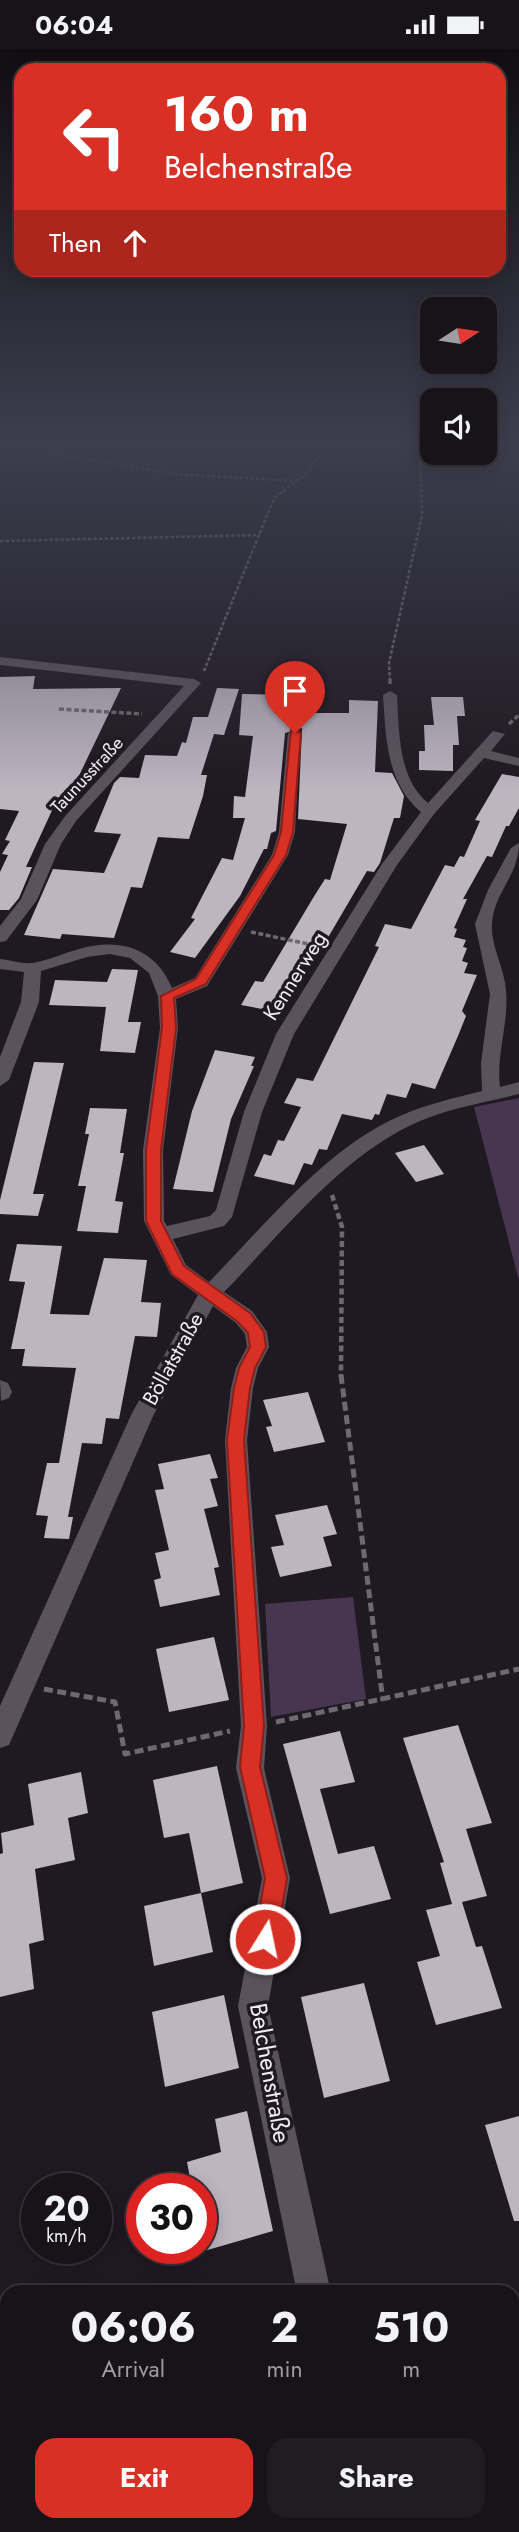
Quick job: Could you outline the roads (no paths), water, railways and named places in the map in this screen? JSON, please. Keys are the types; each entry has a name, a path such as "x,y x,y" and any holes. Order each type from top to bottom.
{"street":[{"name":"Taunusstraße","path":"0,661 194,683 168,715 71,818 53,844 30,900 0,937"},
{"path":"390,695 402,778 413,798 429,810"},
{"path":"0,964 33,968 85,952 110,949 135,954 157,971 167,996 201,982 280,855 287,832 295,733"},
{"name":"Kennerweg","path":"159,1235 217,1221 225,1212 253,1112 285,1034 390,864 429,810 498,734"},
{"path":"482,753 519,762"},
{"path":"492,1093 487,1072 499,997 493,962 484,935 484,918 519,848"},
{"path":"0,1080 30,1002 33,968"},
{"name":"Belchenstraße","path":"167,996 169,1028 153,1150 154,1221 178,1270 209,1295 244,1317 256,1332 258,1347 247,1368 242,1388 236,1440 254,1726 250,1767 276,1878 253,2006 312,2285"},
{"name":"Böllatstraße","path":"0,1736 143,1413 209,1295 326,1176 371,1139 406,1120 492,1093 519,1088"}]}
